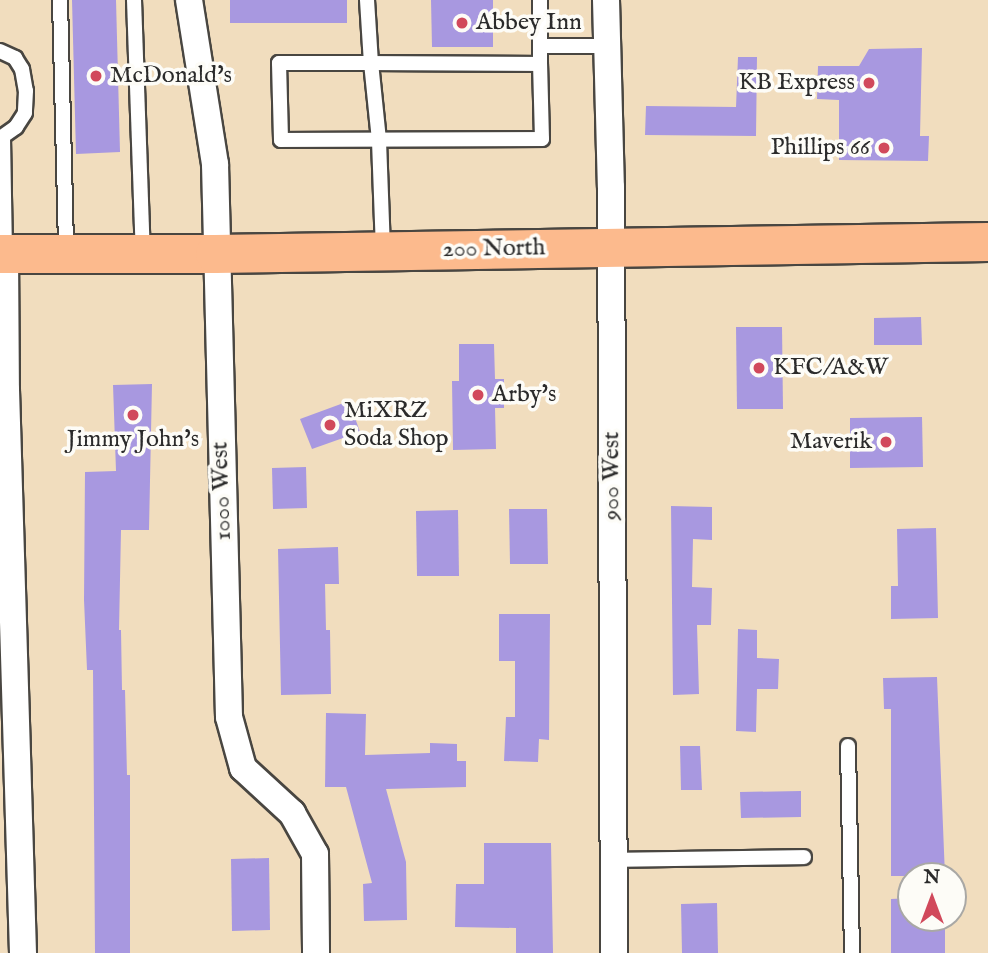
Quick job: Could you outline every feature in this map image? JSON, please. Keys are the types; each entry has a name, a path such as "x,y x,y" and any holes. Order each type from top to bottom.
{"main road":[{"name":"200 North","path":"2,254 215,254 988,242"}],"street":[{"name":"1000 West","path":"189,0 215,164 215,254 229,717 243,768 292,813 316,854 316,953"},
{"name":"900 West","path":"606,0 611,247 614,953"},
{"path":"2,254 3,367 23,953"}],"lane":[{"path":"60,0 66,254"},
{"path":"134,0 143,254"},
{"path":"368,0 379,140 383,251"},
{"path":"540,0 542,139 281,140 279,63 540,64"},
{"path":"540,46 608,46"},
{"path":"0,51 15,58 22,69 26,91 25,113 16,127 1,138 2,254"},
{"path":"848,746 852,953"},
{"path":"614,860 804,857"}],"building":[{"name":"McDonald's","path":"72,0 116,0 120,152 76,154"},
{"path":"230,0 347,0 347,23 230,23"},
{"name":"Abbey Inn","path":"431,0 493,0 493,47 432,47"},
{"path":"922,48 920,136 929,136 928,161 839,160 839,100 817,99 818,66 859,66 869,49"},
{"path":"738,57 757,57 756,136 645,135 646,106 736,107"},
{"path":"921,317 922,345 874,345 874,318"},
{"name":"KFC/A&W","path":"736,327 782,327 783,409 737,409"},
{"name":"Arby's","path":"459,344 494,344 495,379 504,379 504,408 495,408 496,449 453,450 452,381 459,381"},
{"path":"152,384 149,530 121,530 119,630 122,690 125,690 127,775 130,775 130,953 95,953 93,670 87,670 84,600 85,472 116,471 113,385"},
{"name":"MiXRZ Soda Shop","path":"349,401 360,432 312,449 300,419"},
{"name":"Maverik","path":"922,417 923,467 850,468 850,418"},
{"path":"306,467 307,508 273,509 272,468"},
{"path":"671,506 712,507 712,540 693,539 692,587 712,588 711,625 697,625 699,694 673,695"},
{"path":"509,509 547,509 548,564 510,564"},
{"path":"458,510 459,576 417,576 416,511"},
{"path":"936,528 938,618 891,619 891,586 898,586 897,529"},
{"path":"338,547 339,584 325,584 326,630 330,630 331,694 281,695 278,549"},
{"path":"499,614 550,614 549,740 539,739 538,762 504,761 506,717 515,717 515,661 499,661"},
{"path":"738,629 757,630 757,658 779,659 778,689 757,689 756,732 736,731"},
{"path":"937,677 944,862 897,862 897,876 891,876 891,709 884,709 883,678"},
{"path":"326,713 366,714 365,755 430,753 430,743 457,744 457,761 466,761 466,787 386,789 406,862 407,920 364,921 363,884 372,883 346,787 325,787"},
{"path":"680,746 700,746 702,790 681,790"},
{"path":"801,791 801,817 741,818 740,792"},
{"path":"484,843 551,843 553,953 516,953 516,928 455,927 456,884 484,884"},
{"path":"269,858 270,930 232,931 231,859"},
{"path":"891,899 897,899 897,932 945,932 945,953 891,953"},
{"path":"717,903 718,953 682,953 681,904"}],"place":[{"name":"Abbey Inn","path":"462,23"},
{"name":"McDonald's","path":"96,76"},
{"name":"KB Express","path":"869,83"},
{"name":"Phillips 66","path":"884,148"},
{"name":"KFC/A&W","path":"759,368"},
{"name":"Arby's","path":"478,395"},
{"name":"Jimmy John's","path":"133,415"},
{"name":"MiXRZ Soda Shop","path":"330,425"},
{"name":"Maverik","path":"886,442"}]}
